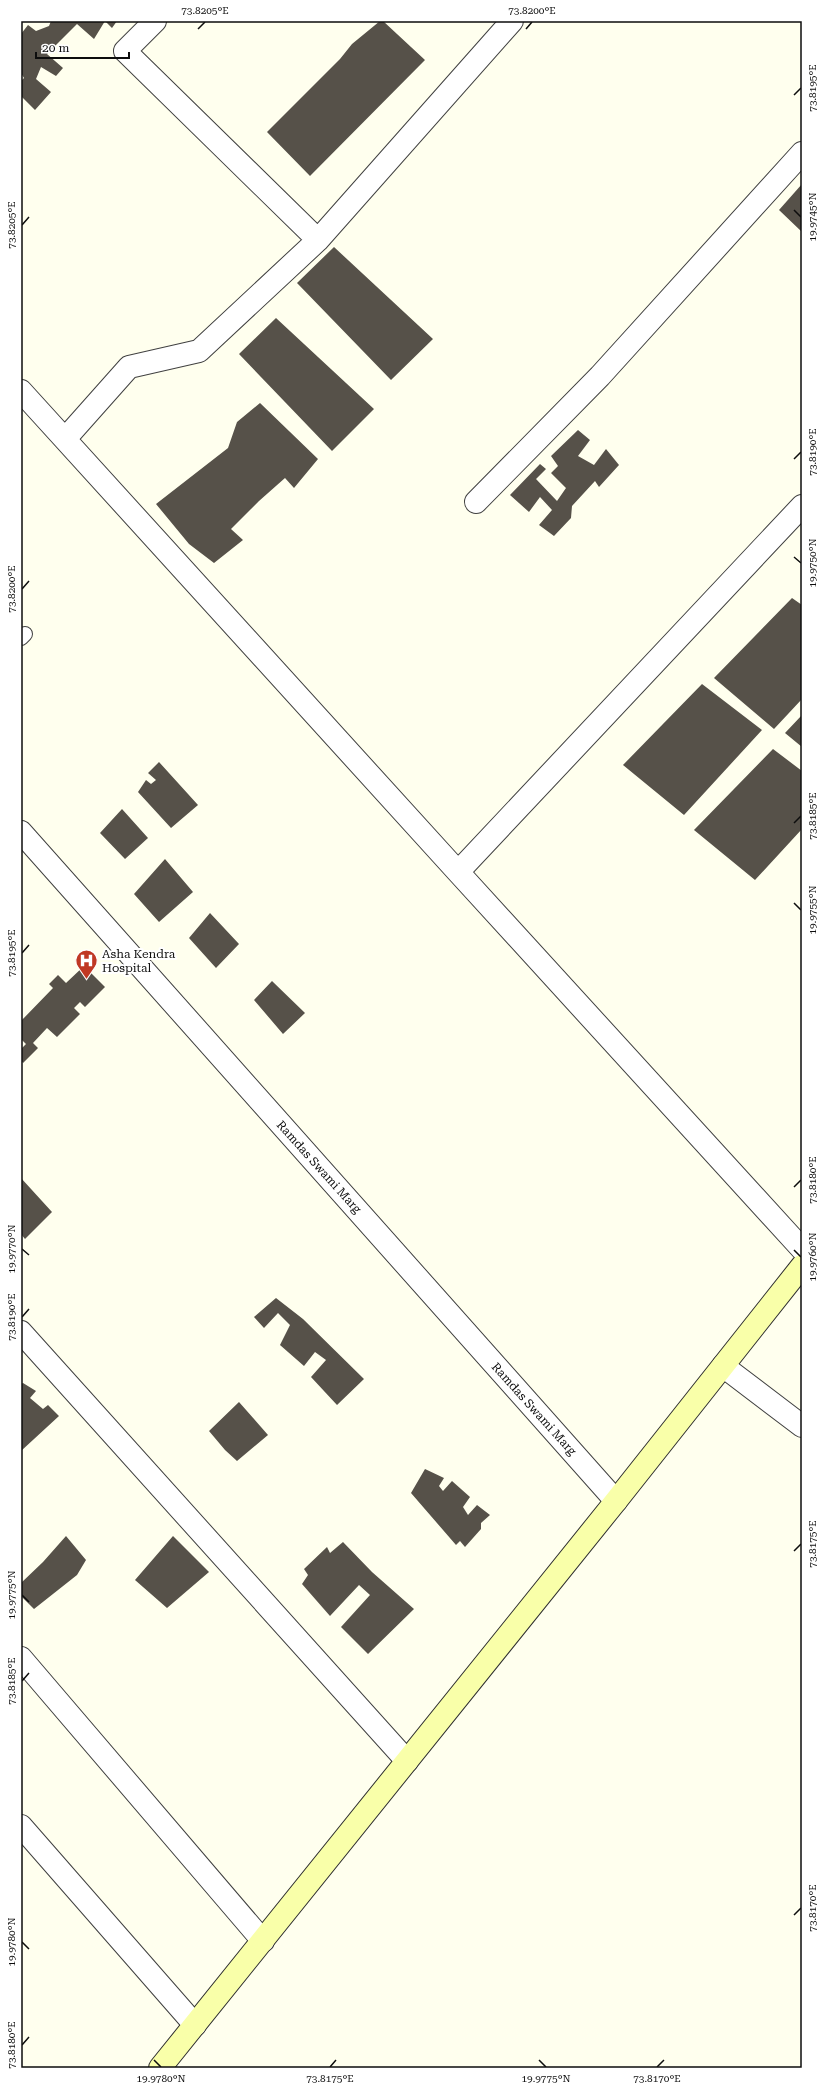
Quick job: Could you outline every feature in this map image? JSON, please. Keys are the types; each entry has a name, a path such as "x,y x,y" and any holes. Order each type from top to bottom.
{"main road":[{"path":"160,2068 616,1501 802,1266"}],"street":[{"path":"155,21 125,51 318,240"},
{"path":"65,439 129,367 199,351 318,240 512,21"},
{"path":"476,502 600,376 802,152"},
{"path":"21,391 802,1249"},
{"path":"458,872 802,506"},
{"name":"Ramdas Swami Marg","path":"21,832 616,1501"},
{"path":"21,1332 407,1761"},
{"path":"723,1366 802,1426"},
{"path":"21,1658 262,1941"},
{"path":"21,1826 195,2025"}],"building":[{"path":"51,21 105,21 94,39 77,24 47,54 63,68 56,76 41,67 36,79 51,92 35,110 21,96 21,81 24,78 21,73 21,34 28,25 36,31 49,26"},
{"path":"105,21 117,21 112,28"},
{"path":"380,21 383,21 425,60 310,176 267,132 340,59 352,44"},
{"path":"802,184 802,232 779,210"},
{"path":"334,247 433,339 391,380 297,283"},
{"path":"276,318 374,409 332,451 239,354"},
{"path":"260,403 318,459 294,488 285,478 231,529 243,540 214,563 189,544 156,504 228,448 237,422"},
{"path":"578,430 590,440 578,456 594,465 606,449 619,465 599,487 595,481 572,506 571,518 554,536 539,525 552,510 540,497 529,512 510,495 540,464 546,469 536,479 557,501 566,488 551,473 558,466 551,456"},
{"path":"792,598 802,605 802,699 774,729 714,678"},
{"path":"702,684 762,730 684,815 623,765"},
{"path":"802,715 802,747 785,733"},
{"path":"773,749 802,771 802,829 755,880 694,830"},
{"path":"159,762 198,805 171,828 138,792 146,780 151,784 156,780 148,773"},
{"path":"122,809 148,838 125,859 100,833"},
{"path":"165,859 193,892 159,922 134,894"},
{"path":"210,913 239,944 216,968 189,938"},
{"path":"84,966 105,987 85,1007 80,1002 74,1008 80,1014 57,1037 47,1028 33,1043 38,1048 23,1063 21,1060 21,1049 26,1044 21,1039 21,1021 53,988 49,984 58,975 66,983"},
{"path":"272,981 305,1013 283,1034 254,1000"},
{"path":"21,1178 52,1212 25,1239 21,1234"},
{"path":"276,1298 303,1319 364,1379 337,1405 311,1377 326,1360 315,1352 304,1366 280,1345 290,1325 278,1313 264,1328 254,1317"},
{"path":"23,1383 36,1391 30,1398 43,1409 48,1405 59,1416 21,1451 21,1384"},
{"path":"239,1402 268,1435 237,1461 225,1450 209,1431"},
{"path":"425,1469 444,1478 439,1486 443,1491 452,1481 470,1497 463,1507 468,1515 477,1505 490,1515 481,1523 481,1529 465,1547 460,1541 456,1545 411,1493"},
{"path":"66,1536 86,1560 77,1575 34,1609 21,1596 21,1583 43,1562"},
{"path":"173,1536 209,1572 167,1608 135,1580"},
{"path":"343,1542 372,1572 414,1609 368,1654 341,1627 370,1595 359,1585 330,1616 302,1584 308,1575 304,1569 327,1547 330,1553"}],"place":[{"name":"Asha Kendra Hospital","path":"86,980"}]}
